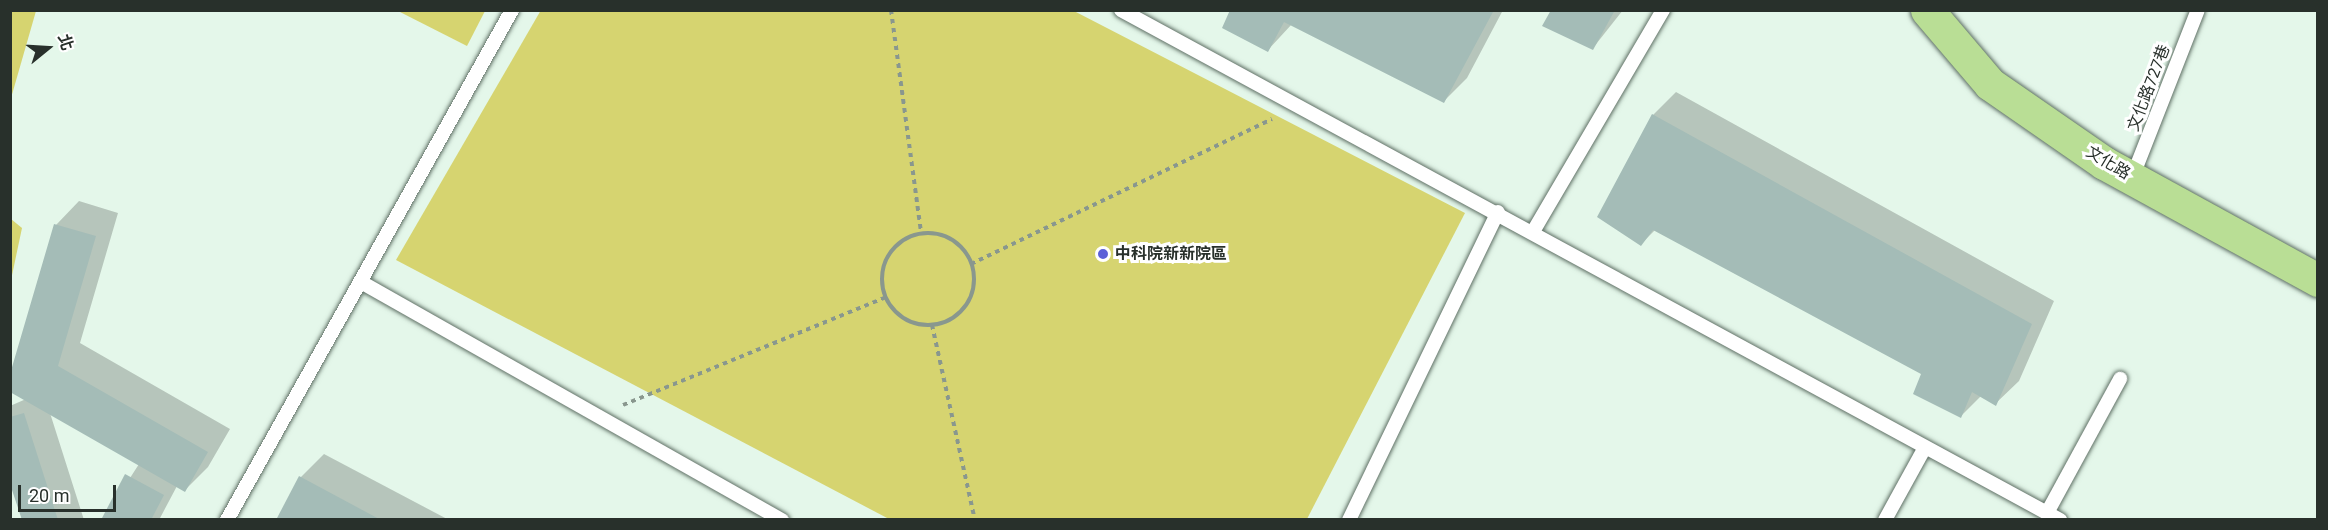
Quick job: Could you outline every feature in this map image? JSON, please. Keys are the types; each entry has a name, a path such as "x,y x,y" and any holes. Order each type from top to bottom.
{"main road":[{"name":"文化路","path":"1926,10 1990,84 2132,178 2317,279"}],"lane":[{"path":"227,519 512,10"},
{"path":"1122,10 1534,230 1923,449 2060,519"},
{"path":"1534,230 1663,10"},
{"name":"文化路727巷","path":"2132,178 2198,10"},
{"path":"1349,519 1498,212"},
{"path":"361,282 782,519"},
{"path":"2047,513 2120,379"},
{"path":"1885,519 1923,449"}],"path":[{"path":"891,10 921,233"},
{"path":"971,264 1300,106"},
{"path":"921,233 951,239 971,264 967,304 958,315 932,325 903,318 886,297 885,262 906,238 921,233"},
{"path":"597,415 886,297"},
{"path":"932,325 975,519"}],"shaded area":[{"path":"541,10 1074,11 1465,213 1307,519 889,519 396,260"},
{"path":"10,11 36,11 11,98"},
{"path":"398,11 485,11 467,46"},
{"path":"11,219 22,228 11,280"}],"building":[{"path":"1230,10 1494,10 1444,103 1284,22 1268,52 1222,28"},
{"path":"1551,10 1615,10 1593,50 1542,26"},
{"path":"1652,114 2032,324 1996,406 1972,392 1961,418 1913,394 1921,374 1653,230 1641,246 1597,217"},
{"path":"54,224 96,236 58,366 208,452 185,492 10,392 10,374"},
{"path":"24,413 58,520 22,520 10,484 10,417"},
{"path":"125,474 164,495 151,520 101,520"},
{"path":"299,476 381,520 276,520"}],"place":[{"name":"中科院新新院區","path":"1103,254"}]}
